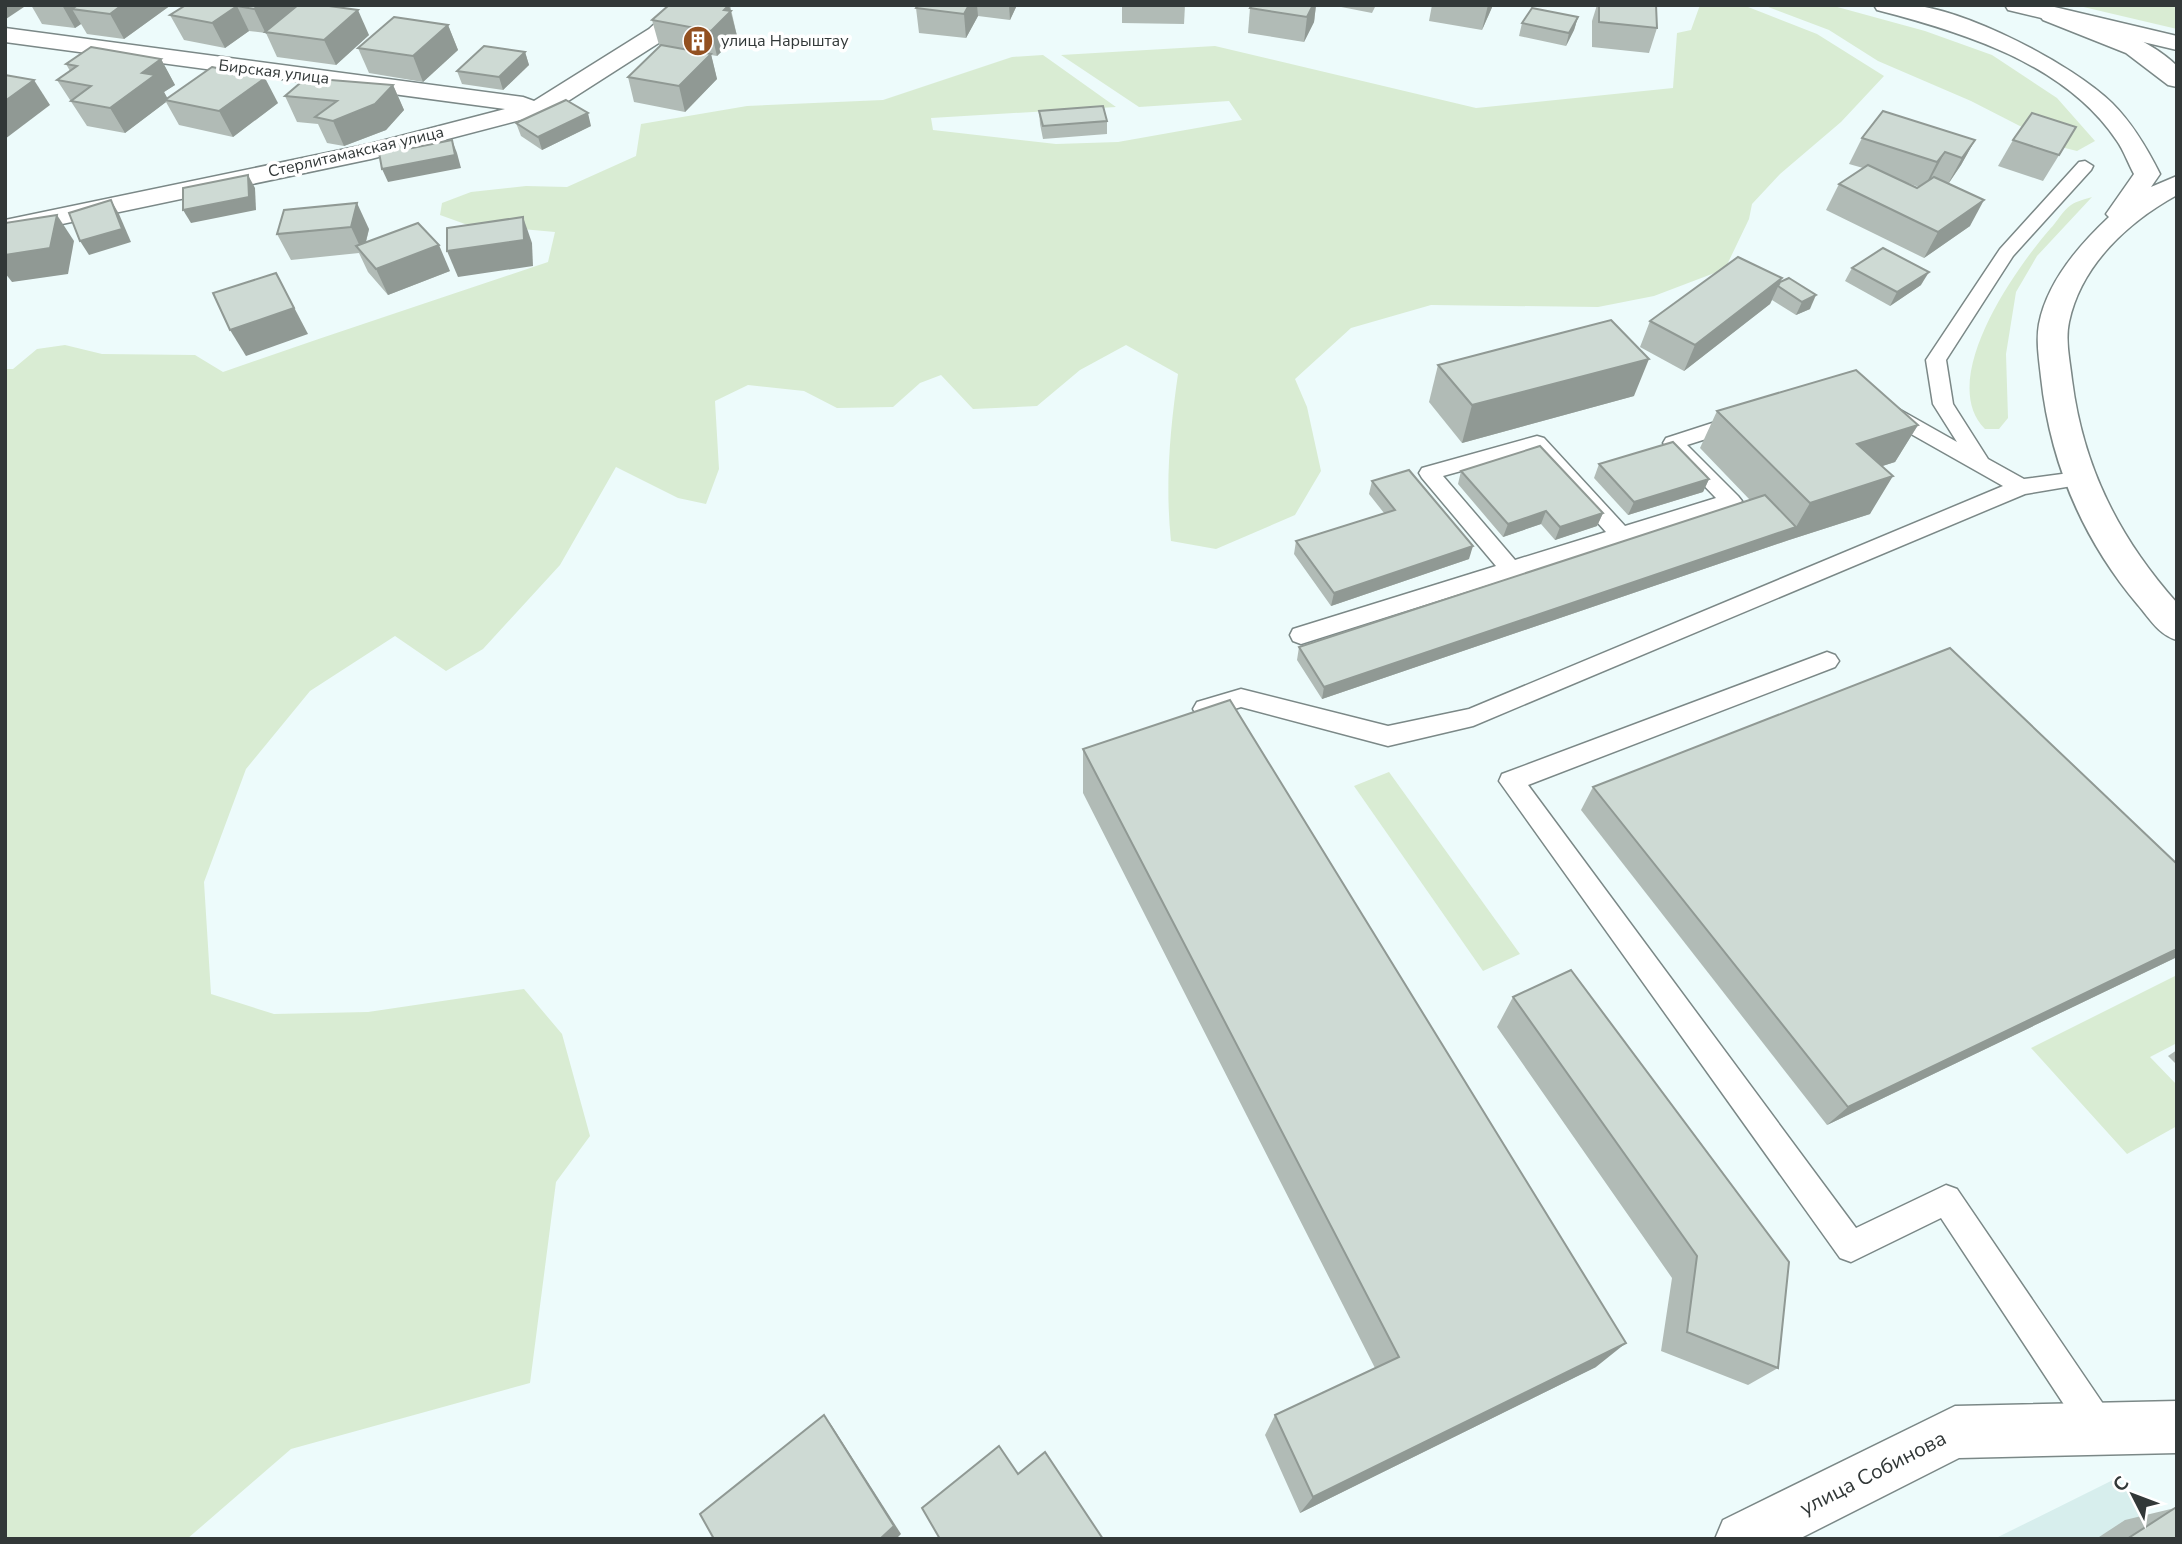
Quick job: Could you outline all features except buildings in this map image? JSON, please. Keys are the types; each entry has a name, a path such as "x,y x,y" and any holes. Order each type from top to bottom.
{"street":[{"name":"Стерлитамакская улица","path":"5,228 371,151 542,107 657,34 689,5"},
{"path":"1885,5 1970,29 2047,64 2112,119 2138,149 2147,174 2076,268 2055,320 2054,350 2063,428 2077,479 2123,562 2177,627"},
{"path":"2016,5 2177,43"},
{"path":"2043,11 2121,41 2151,56 2177,80"},
{"name":"Бирская улица","path":"5,35 542,107"},
{"path":"2104,234 2174,180"},
{"name":"улица Собинова","path":"1742,1539 1955,1432 2177,1427"}],"lane":[{"path":"1982,466 1943,404 1936,360 2006,253 2085,166"},
{"path":"1868,400 2021,487"},
{"path":"1301,635 1731,501 1673,443 1753,417"},
{"path":"1511,570 1429,473 1536,443 1622,536"},
{"path":"1205,709 1241,698 1388,736 1473,718 2021,487 2077,479"},
{"path":"1826,661 1511,781 1851,1247 1946,1200 2100,1429"}],"shaded area":[{"path":"2117,1478 2164,1539 1994,1539"}],"green space":[{"path":"1700,5 1743,5 1817,34 1884,76 1841,122 1780,174 1752,204 1749,219 1725,269 1654,296 1598,307 1431,305 1351,328 1295,379 1307,407 1321,471 1295,515 1216,549 1171,541 1169,457 1178,374 1126,345 1080,370 1037,406 973,409 941,375 920,383 893,407 837,408 804,391 748,385 715,401 719,469 706,504 678,498 616,467 560,565 483,649 446,671 395,636 310,691 246,769 204,882 211,994 274,1014 368,1012 524,989 562,1034 590,1136 556,1182 530,1383 291,1449 187,1539 5,1539 5,369 13,369 37,349 65,345 102,354 195,355 223,372 548,262 555,232 465,224 440,215 442,203 471,192 526,186 567,187 636,156 641,124 747,106 883,100 1012,57 1043,55 1116,107 931,118 933,130 1056,144 1118,142 1242,120 1229,101 1139,107 1061,55 1215,46 1476,108 1673,88 1677,33 1691,30"},
{"path":"1763,5 1830,5 1925,31 1992,55 2057,98 2095,141 2077,151 2061,147 1971,101 1878,61 1829,30"},
{"path":"2075,5 2177,5 2177,29"},
{"path":"2092,197 2037,256 2016,292 2006,354 2008,418 1999,429 1985,429 1972,408 1970,383 1975,354 1986,325 2019,270 2063,213 2073,204"},
{"path":"1389,772 1520,954 1483,971 1354,786"},
{"path":"2177,975 2177,1043 2150,1057 2177,1085 2177,1126 2127,1154 2031,1048"}],"place":[{"name":"улица Нарыштау","path":"698,41"}]}
